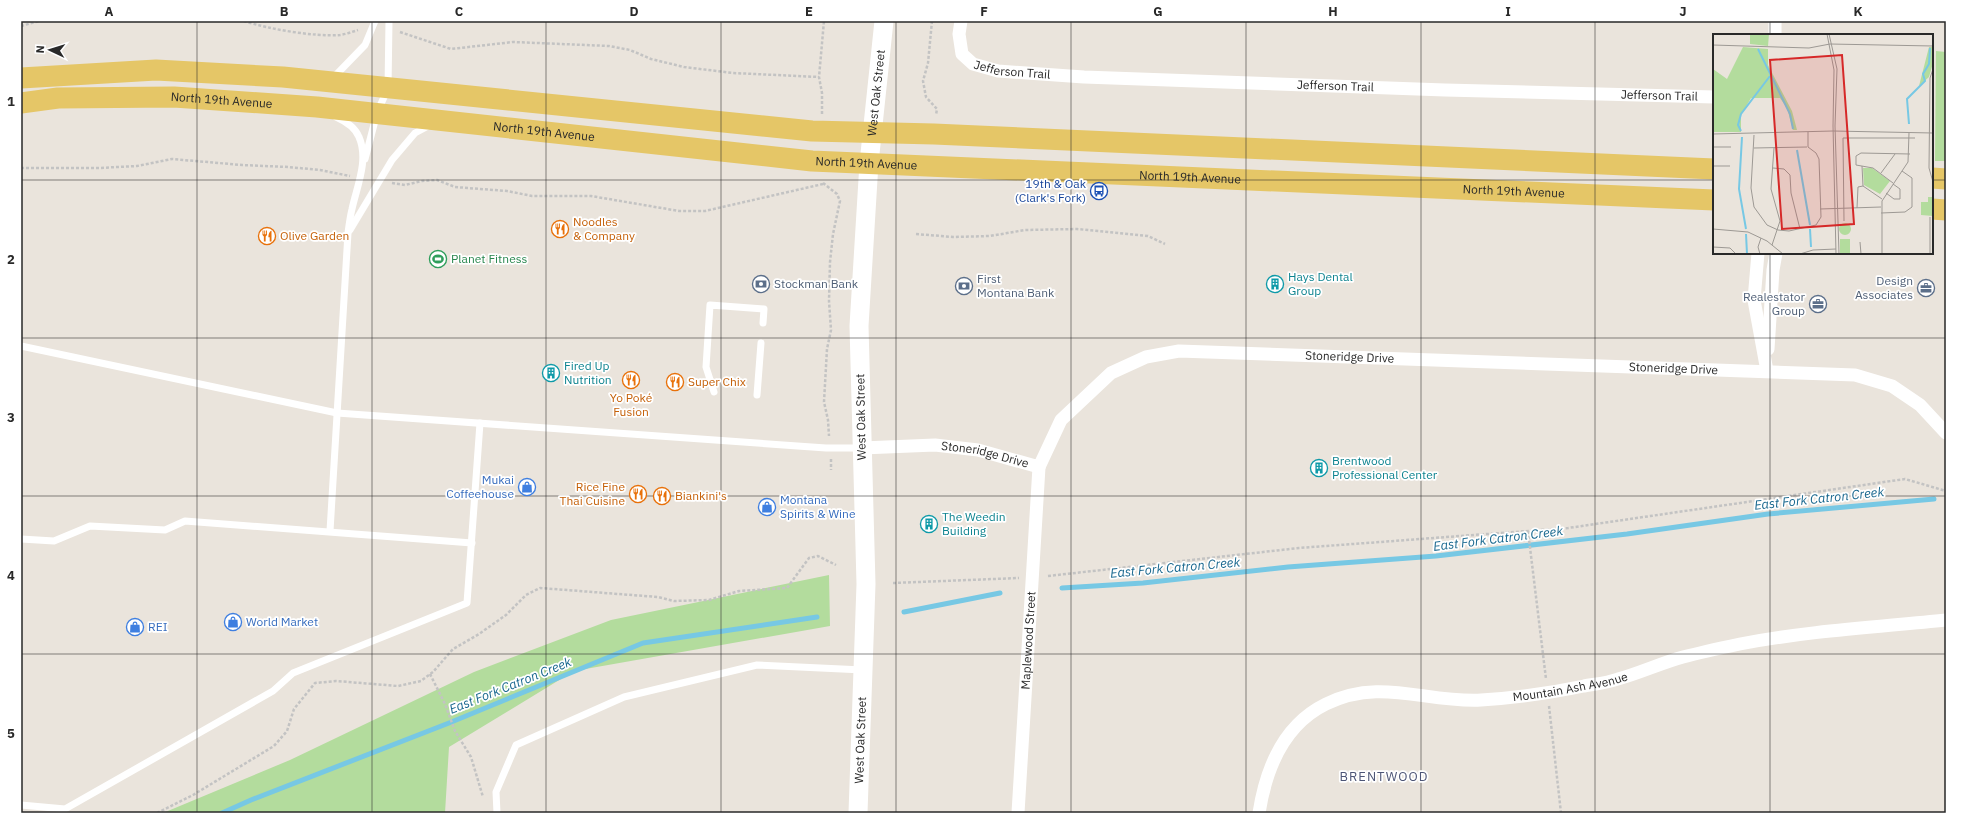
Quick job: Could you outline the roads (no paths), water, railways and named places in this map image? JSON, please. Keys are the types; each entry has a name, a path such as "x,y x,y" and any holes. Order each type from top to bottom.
{"main road":[{"name":"West Oak Street","path":"858,813 866,584 859,326 869,163 884,21"},
{"path":"21,78 156,70 330,81 822,132 873,131 1713,170"},
{"name":"North 19th Avenue","path":"21,103 58,98 174,97 317,107 822,161 1713,200"},
{"path":"1933,178 1946,179"},
{"path":"1933,209 1946,210"}],"street":[{"name":"Jefferson Trail","path":"961,21 959,34 962,54 973,64 998,71 1084,77 1445,90 1713,97"},
{"path":"1775,21 1775,34"},
{"path":"1758,254 1754,300 1767,371"},
{"path":"1767,371 1773,270 1776,254"},
{"name":"Stoneridge Drive","path":"862,448 935,445 978,450 1039,467 1061,420 1111,373 1146,357 1179,350 1855,375 1892,386 1920,405 1946,433"},
{"name":"Maplewood Street","path":"1018,813 1039,467"},
{"name":"Mountain Ash Avenue","path":"1259,813 1267,776 1274,758 1284,740 1310,712 1348,694 1366,691 1391,691 1450,699 1480,700 1548,693 1617,680 1682,657 1742,644 1802,635 1946,620"}],"lane":[{"path":"330,531 348,233 352,210 377,113 388,88 389,21"},
{"path":"330,81 365,45 374,24"},
{"path":"317,107 346,122 358,135 362,148 362,170"},
{"path":"348,233 392,160 415,133 438,120"},
{"path":"714,392 706,367 710,305 764,309 763,323"},
{"path":"757,395 761,343"},
{"path":"21,346 337,413 826,448 862,448"},
{"path":"21,805 65,809 273,691 293,674 467,603 480,423"},
{"path":"21,539 54,541 90,526 165,530 185,521 472,543"},
{"path":"496,813 496,792 516,744 624,697 757,665 863,670"}],"waterway":[{"name":"East Fork Catron Creek","path":"1062,588 1143,583 1288,567 1436,556 1627,534 1768,514 1934,499"},
{"name":"East Fork Catron Creek","path":"904,612 1000,593"},
{"name":"East Fork Catron Creek","path":"222,813 251,800 449,723 643,643 817,617"}],"place":[{"name":"19th & Oak (Clark's Fork)","path":"1099,191"},
{"name":"Noodles & Company","path":"560,229"},
{"name":"Olive Garden","path":"267,236"},
{"name":"Planet Fitness","path":"438,259"},
{"name":"Stockman Bank","path":"761,284"},
{"name":"Hays Dental Group","path":"1275,284"},
{"name":"First Montana Bank","path":"964,286"},
{"name":"Design Associates","path":"1926,288"},
{"name":"Realestator Group","path":"1818,304"},
{"name":"Fired Up Nutrition","path":"551,373"},
{"name":"Yo Poké Fusion","path":"631,380"},
{"name":"Super Chix","path":"675,382"},
{"name":"Brentwood Professional Center","path":"1319,468"},
{"name":"Mukai Coffeehouse","path":"527,487"},
{"name":"Rice Fine Thai Cuisine","path":"638,494"},
{"name":"Biankini's","path":"662,496"},
{"name":"Montana Spirits & Wine","path":"767,507"},
{"name":"The Weedin Building","path":"929,524"},
{"name":"World Market","path":"233,622"},
{"name":"REI","path":"135,627"}],"district":[{"name":"BRENTWOOD","path":"1384,776"}]}
